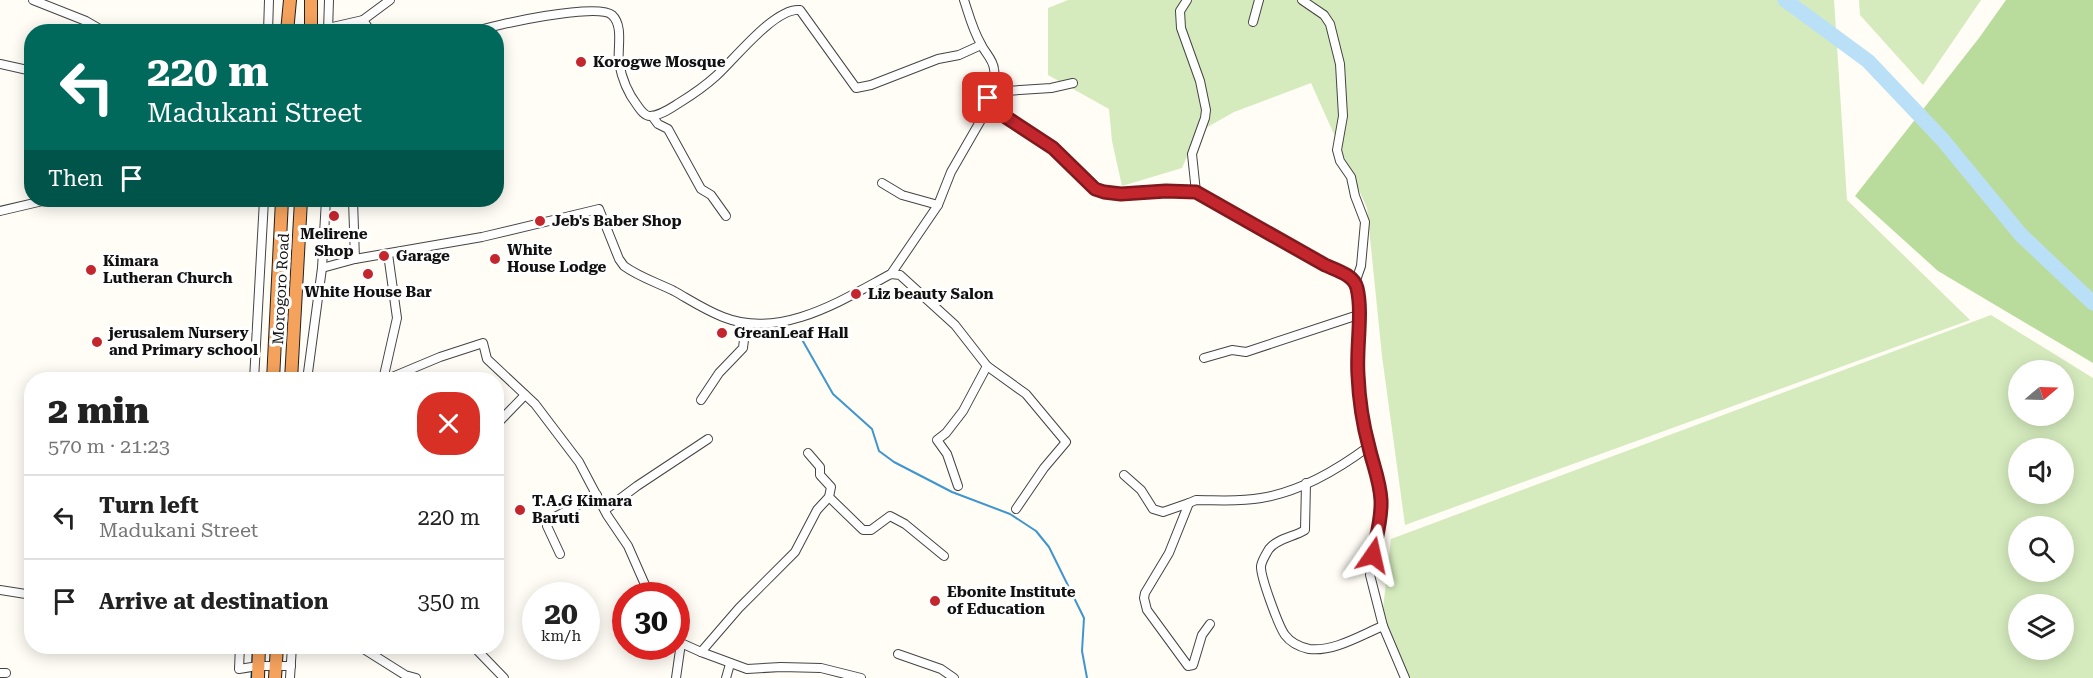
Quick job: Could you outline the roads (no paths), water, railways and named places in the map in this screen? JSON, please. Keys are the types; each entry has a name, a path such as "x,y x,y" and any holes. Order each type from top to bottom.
{"highway":[{"path":"288,24 290,0"},
{"path":"311,0 311,24"},
{"name":"Morogoro Road","path":"273,372 282,207"},
{"name":"Morogoro Road","path":"291,372 301,207"},
{"path":"258,672 259,654"},
{"path":"275,672 276,654"}],"street":[{"path":"33,0 91,24"},
{"path":"268,24 269,0"},
{"path":"328,24 329,0"},
{"path":"349,24 363,20 390,0"},
{"path":"322,268 356,259 482,237 599,209 624,266 724,318 746,323 766,323 811,314 830,307 891,274 938,205 951,172 989,106 995,70 992,59 981,45 964,0"},
{"path":"1187,0 1180,11 1181,28 1200,81 1206,110 1192,154 1196,192"},
{"path":"1253,22 1259,0"},
{"path":"1302,0 1324,15 1330,24 1340,64 1343,116 1337,150 1340,160 1351,177 1355,196 1365,222 1361,266 1355,283"},
{"path":"499,24 550,15 609,12 615,19 618,29 619,61 625,85 639,108 646,115 652,116 667,110 708,83 762,30 776,19 796,10 800,10 856,88 871,85 938,59 959,55 981,45"},
{"path":"363,20 366,24"},
{"path":"0,64 24,69"},
{"path":"990,92 1051,88 1073,83"},
{"path":"989,106 1053,148 1095,189 1121,194 1196,192 1325,265 1347,275 1355,283 1358,315 1358,374 1368,447 1380,487 1381,502 1370,575 1383,626 1405,678"},
{"path":"652,116 657,124 668,129 701,189 711,195 726,216"},
{"path":"882,183 902,195 938,205"},
{"path":"0,211 24,205"},
{"path":"254,372 264,207"},
{"path":"308,372 322,268 326,207"},
{"path":"353,207 356,259"},
{"path":"386,372 397,318 388,254"},
{"path":"891,274 900,275 929,300 955,325 987,366 1026,394 1066,442 1044,468 1016,509"},
{"path":"1204,358 1232,350 1246,352 1358,315"},
{"path":"701,400 719,373 743,348 746,323"},
{"path":"403,372 483,343 487,359 501,372"},
{"path":"958,486 947,454 937,441 963,411 987,366"},
{"path":"504,375 535,404 569,448 628,546 644,582"},
{"path":"504,417 525,395"},
{"path":"605,510 636,486 708,439"},
{"path":"1124,476 1141,490 1150,505 1158,512 1163,512 1196,500 1261,498 1306,483 1331,471 1368,447"},
{"path":"701,652 739,608 795,552 817,510 828,497 831,487 819,475 820,467 808,453"},
{"path":"1306,483 1305,530 1277,542 1270,548 1261,565 1266,589 1284,634 1301,647 1322,649 1383,626"},
{"path":"560,554 547,526 551,519 597,495"},
{"path":"828,497 863,530 871,530 890,516 904,524 944,556"},
{"path":"1189,503 1169,552 1145,593 1145,604 1188,666 1193,665 1202,635 1210,624"},
{"path":"0,590 24,594"},
{"path":"690,646 747,669 821,668 861,678"},
{"path":"240,654 239,669 275,672 291,666"},
{"path":"290,678 292,654"},
{"path":"372,654 405,675 416,678"},
{"path":"481,654 504,678"},
{"path":"898,654 931,665 954,678"},
{"path":"676,678 677,660"},
{"path":"726,678 730,664"},
{"path":"821,668 826,678"}],"waterway":[{"path":"1785,0 1868,61 1942,139 2021,235 2093,303"},
{"path":"800,336 833,394 872,429 879,451 894,462 952,492 1010,514 1036,531 1049,547 1084,618 1082,651 1087,678"},
{"path":"252,663 253,654"},
{"path":"251,678 252,669"}],"place":[{"name":"Korogwe Mosque","path":"581,62"},
{"name":"Melirene Shop","path":"334,216"},
{"name":"Jeb's Baber Shop","path":"540,221"},
{"name":"Garage","path":"384,256"},
{"name":"White House Lodge","path":"495,259"},
{"name":"Kimara Lutheran Church","path":"91,270"},
{"name":"White House Bar","path":"368,274"},
{"name":"Liz beauty Salon","path":"856,294"},
{"name":"GreanLeaf Hall","path":"722,333"},
{"name":"jerusalem Nursery and Primary school","path":"97,342"},
{"name":"T.A.G Kimara Baruti","path":"520,510"},
{"name":"Ebonite Institute of Education","path":"935,601"}]}
